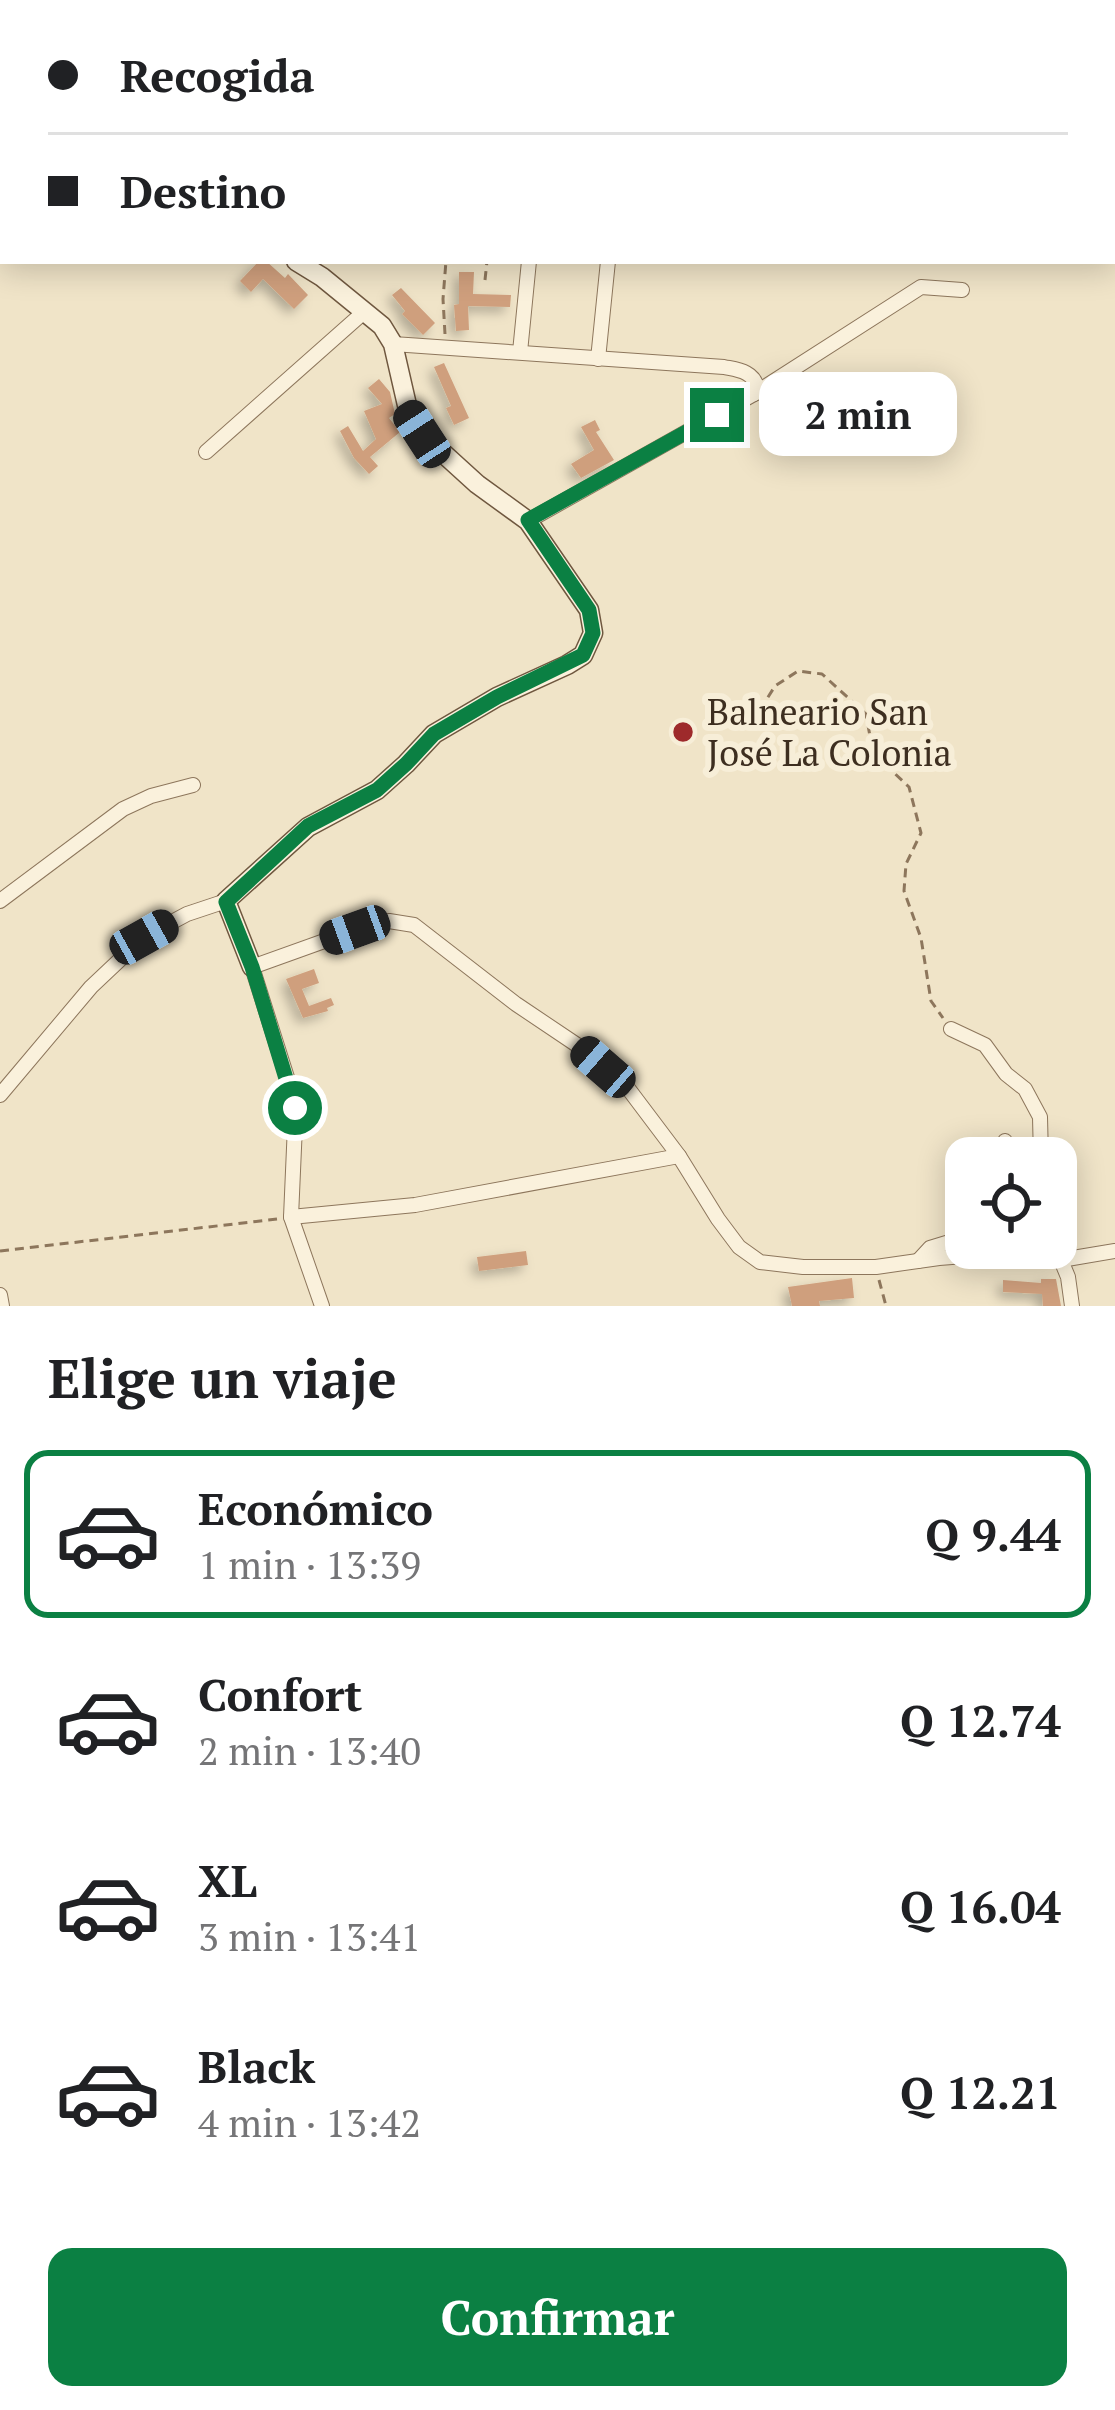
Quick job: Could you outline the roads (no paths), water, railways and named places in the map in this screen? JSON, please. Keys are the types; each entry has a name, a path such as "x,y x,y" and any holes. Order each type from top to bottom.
{"street":[{"path":"520,352 529,264"},
{"path":"598,359 608,264"},
{"path":"0,1095 92,987 144,937 187,914 226,902 308,826 377,790 434,734 583,655 593,633 589,610 528,520 477,484 422,434 409,414 392,344 382,326 323,269"},
{"path":"528,520 754,394 922,286 962,290"},
{"path":"206,452 364,311"},
{"path":"392,344 743,371 755,382 754,394"},
{"path":"0,901 123,809 193,785"},
{"path":"226,902 252,967 295,1108 291,1217 322,1306"},
{"path":"252,967 389,921 414,925 627,1088 679,1156 718,1219 740,1247 760,1262 876,1267 945,1259"},
{"path":"951,1029 985,1045 1024,1089 1040,1118 1040,1137"},
{"path":"291,1217 415,1205 679,1156"},
{"path":"918,1261 930,1248 945,1243"},
{"path":"1077,1253 1115,1251"},
{"path":"1065,1269 1072,1306"},
{"path":"0,1295 2,1306"}],"place":[{"name":"Balneario San José La Colonia","path":"683,732"}]}
